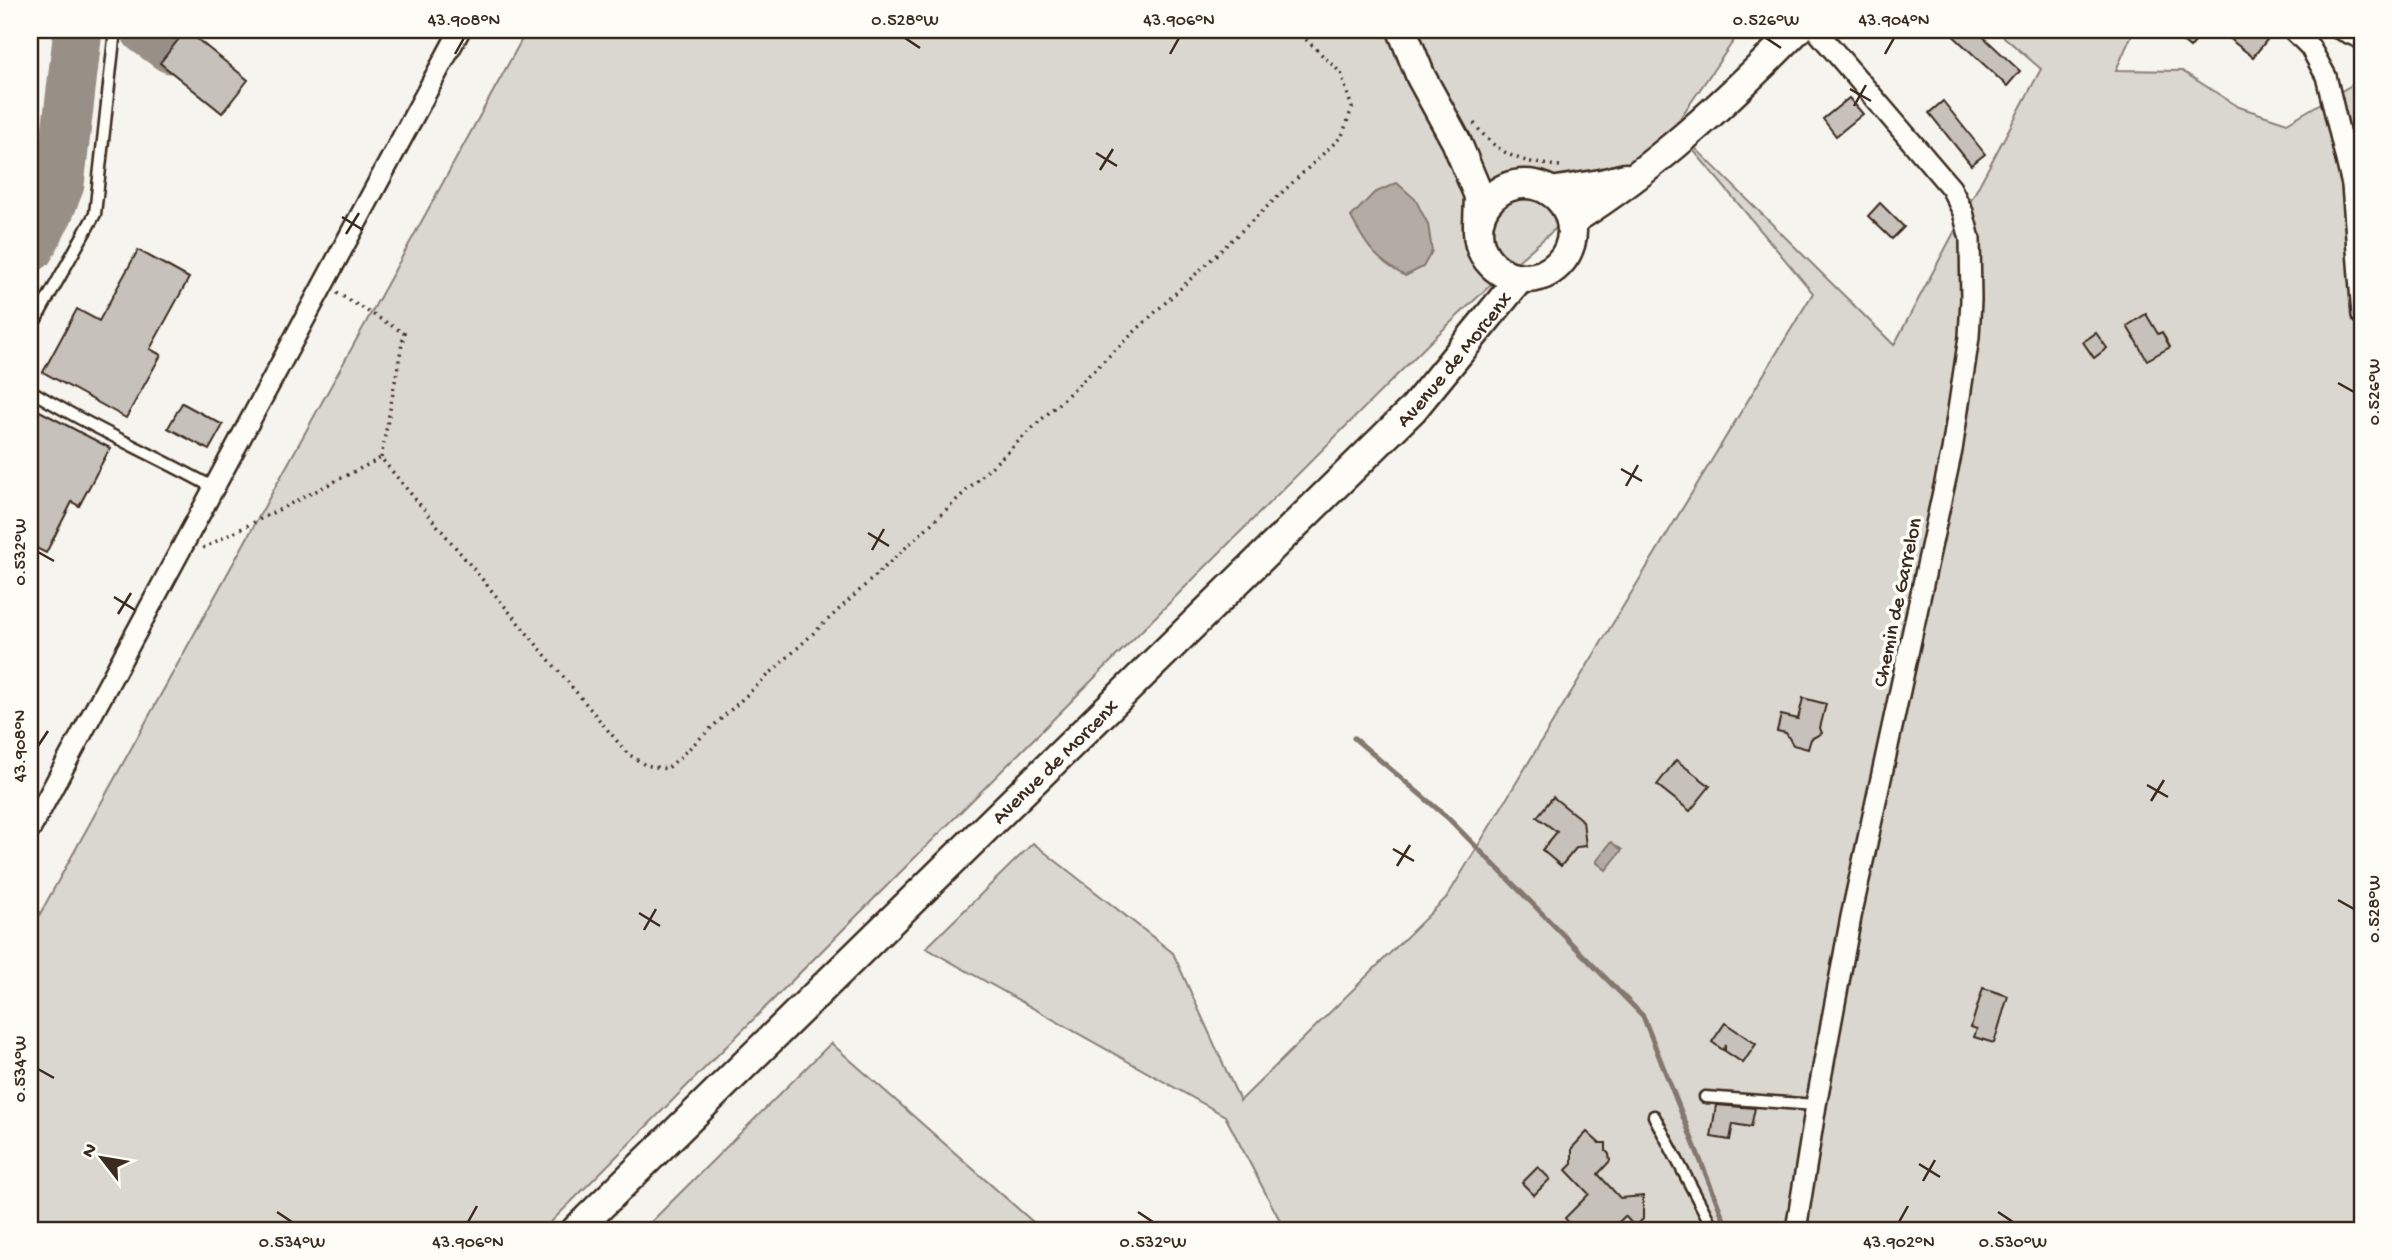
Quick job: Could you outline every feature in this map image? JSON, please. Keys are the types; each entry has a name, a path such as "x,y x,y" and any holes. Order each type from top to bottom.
{"main road":[{"path":"1402,30 1426,87 1456,141 1479,196 1478,228 1482,249 1494,267 1520,278 1542,275 1560,263 1572,236 1571,221 1567,210 1552,192 1540,187 1515,185 1493,173 1456,141"},
{"path":"1571,221 1612,195 1698,127 1797,30"},
{"path":"1552,192 1601,184 1638,174"},
{"path":"1478,228 1481,213 1489,200 1515,185"},
{"path":"1461,352 1494,267"},
{"name":"Avenue de Morcenx","path":"576,1230 1413,408 1520,278"}],"street":[{"path":"30,831 460,30"},
{"name":"Chemin de Garrelon","path":"1796,1230 1851,917 1952,450 1969,337 1971,300 1970,239 1963,212 1951,188 1816,30"},
{"path":"2293,30 2310,47 2326,76 2352,186 2362,315"}],"lane":[{"path":"30,330 94,214 115,30"},
{"path":"2329,30 2362,44"},
{"path":"30,390 71,416 214,488"},
{"path":"1705,1097 1816,1105"},
{"path":"1654,1116 1714,1230"}],"path":[{"path":"381,458 627,753 645,765 667,769 1342,136 1352,108 1341,73 1296,30"},
{"path":"1469,116 1485,138 1509,155 1532,164 1566,167"},
{"path":"323,284 404,333 381,458"},
{"path":"174,562 381,458"}],"shaded area":[{"path":"527,30 1741,30 1674,127 1497,279 1432,340 543,1230 30,1230 30,932"},
{"path":"1996,30 2134,30 2116,70 2182,71 2239,107 2287,123 2362,79 2362,1230 1285,1230 1225,1116 926,948 1033,843 1173,953 1240,1101 1447,897 1813,293 1674,127 1894,345 2041,69"},
{"path":"1397,183 1415,199 1428,224 1432,251 1423,267 1405,276 1386,264 1373,251 1351,217 1374,193"},
{"path":"1611,842 1622,850 1606,870 1596,862"},
{"path":"831,1043 1042,1230 643,1230"}],"building":[{"path":"186,30 248,80 222,113 160,63"},
{"path":"1947,30 1976,30 2020,71 2007,86"},
{"path":"2168,30 2205,30 2190,48"},
{"path":"2218,30 2253,30 2267,40 2253,57"},
{"path":"1849,98 1863,114 1836,136 1823,119"},
{"path":"1943,101 1985,154 1971,165 1929,113"},
{"path":"1880,203 1904,227 1892,239 1868,216"},
{"path":"138,250 189,278 150,349 161,355 126,418 43,372 77,309 99,321"},
{"path":"2146,314 2158,334 2162,332 2170,347 2147,360 2127,326"},
{"path":"2096,333 2107,348 2094,358 2083,342"},
{"path":"182,403 223,425 209,450 168,428"},
{"path":"30,406 110,448 79,506 72,502 46,553 30,545"},
{"path":"1803,698 1826,704 1820,728 1822,733 1811,739 1808,749 1793,745 1786,733 1777,731 1781,715 1798,719"},
{"path":"1676,760 1710,786 1690,811 1657,785"},
{"path":"1553,797 1583,821 1586,846 1577,847 1561,866 1542,850 1557,832 1537,817"},
{"path":"1983,988 2008,996 1994,1043 1974,1037 1977,1029 1971,1027"},
{"path":"1725,1023 1756,1044 1743,1063 1725,1051 1725,1047 1723,1050 1712,1042"},
{"path":"1716,1105 1755,1108 1751,1127 1733,1124 1730,1140 1711,1137"},
{"path":"1587,1132 1599,1143 1606,1143 1606,1151 1609,1154 1610,1161 1598,1174 1620,1198 1643,1196 1643,1219 1635,1227 1625,1216 1611,1230 1560,1230 1568,1222 1565,1218 1589,1194 1566,1170 1572,1164 1572,1148"},
{"path":"1538,1167 1550,1179 1534,1195 1522,1183"}],"waterway":[{"path":"1354,738 1448,818 1643,1016 1728,1230"}],"taxiway":[{"path":"30,248 60,184 78,30"},
{"path":"145,30 171,49"}]}
